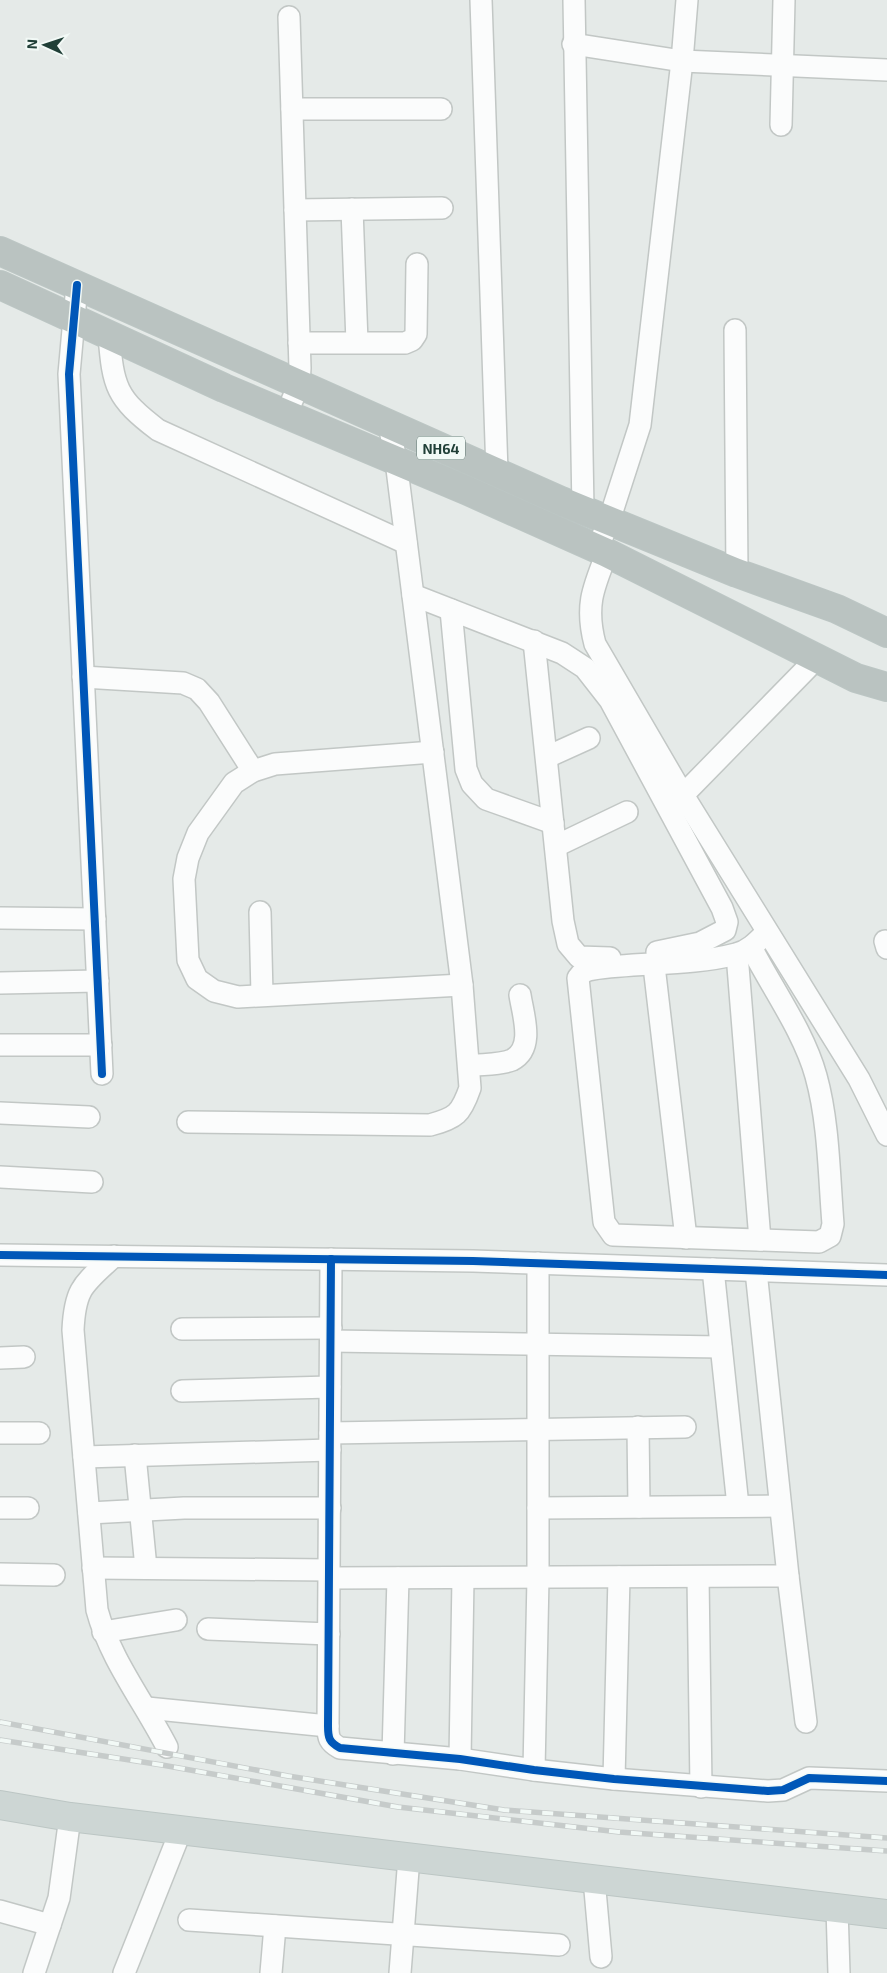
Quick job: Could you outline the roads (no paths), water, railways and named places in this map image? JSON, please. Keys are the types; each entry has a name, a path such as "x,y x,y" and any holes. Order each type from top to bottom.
{"highway":[{"name":"NH64","path":"0,252 583,510 737,573 837,610 887,633"},
{"name":"NH64","path":"0,285 286,415 602,551 816,659 856,678 887,687"}],"main road":[{"path":"0,1805 70,1817 887,1914"}],"street":[{"path":"481,0 497,472"},
{"path":"574,0 573,44 583,510"},
{"path":"687,0 682,61 640,425 609,521 592,592 590,625 595,644 683,795 860,1079 887,1135"},
{"path":"780,125 784,0"},
{"path":"286,415 299,384 289,17"},
{"path":"573,44 682,61 887,70"},
{"path":"292,108 440,109"},
{"path":"295,210 442,208"},
{"path":"352,209 357,342"},
{"path":"299,343 405,343 412,340 416,334 417,264"},
{"path":"77,286 72,318 69,374 102,1074"},
{"path":"735,330 737,573"},
{"path":"109,335 111,365 117,388 131,409 158,430 406,543"},
{"path":"188,1122 430,1125 452,1119 465,1103 470,1088 462,985 396,461 389,424"},
{"path":"413,595 534,641 562,653 585,668 610,700 722,908 727,922 725,930 700,943 662,951 612,958 579,957 568,944 563,921 534,641"},
{"path":"451,610 466,769 472,784 486,799 553,823"},
{"path":"683,795 816,659"},
{"path":"83,677 183,683 197,689 209,702 253,770"},
{"path":"547,757 589,738"},
{"path":"433,752 275,764 253,770 234,783 198,833 188,858 184,879 188,960 197,979 214,991 238,997 462,985"},
{"path":"556,846 628,812"},
{"path":"260,912 262,995"},
{"path":"0,918 94,919"},
{"path":"744,951 790,1017 816,1074 822,1098 833,1224 830,1236 819,1242 613,1236 604,1222 578,978 582,972 592,969 654,966 744,951 767,932"},
{"path":"744,951 760,1240"},
{"path":"654,966 686,1238"},
{"path":"0,983 98,981"},
{"path":"469,1066 511,1060 523,1050 526,1038 520,995"},
{"path":"0,1045 100,1045"},
{"path":"0,1113 89,1117"},
{"path":"0,1177 92,1182"},
{"path":"0,1255 538,1263 887,1275"},
{"path":"114,1256 83,1285 74,1303 73,1330 97,1610 103,1632 168,1747"},
{"path":"331,1260 328,1738 332,1744 340,1748 700,1787 768,1791 783,1790 809,1778 887,1781"},
{"path":"534,1770 538,1578 538,1263"},
{"path":"713,1269 738,1506"},
{"path":"756,1271 780,1506 806,1722"},
{"path":"182,1330 538,1343 721,1347"},
{"path":"0,1358 24,1358"},
{"path":"182,1391 330,1387"},
{"path":"84,1456 135,1455 538,1429 685,1427"},
{"path":"638,1428 638,1507"},
{"path":"0,1433 39,1433"},
{"path":"135,1455 146,1568"},
{"path":"538,1508 780,1506"},
{"path":"0,1508 28,1508"},
{"path":"89,1513 140,1510 330,1508"},
{"path":"93,1568 329,1574 398,1578 788,1576"},
{"path":"0,1574 54,1576"},
{"path":"614,1779 619,1577"},
{"path":"698,1577 700,1787"},
{"path":"393,1754 398,1578"},
{"path":"460,1760 463,1578"},
{"path":"103,1632 176,1620"},
{"path":"208,1629 329,1634"},
{"path":"147,1708 328,1726"},
{"path":"34,1973 59,1898 70,1817"},
{"path":"124,1973 181,1830"},
{"path":"400,1973 408,1857"},
{"path":"594,1879 601,1957"},
{"path":"836,1908 839,1973"},
{"path":"0,1911 50,1925"},
{"path":"189,1920 559,1946"},
{"path":"271,1973 275,1926"}],"railway":[{"path":"0,1722 288,1776 504,1810 887,1838"},
{"path":"0,1740 162,1765 398,1807 619,1832 887,1851"}]}
